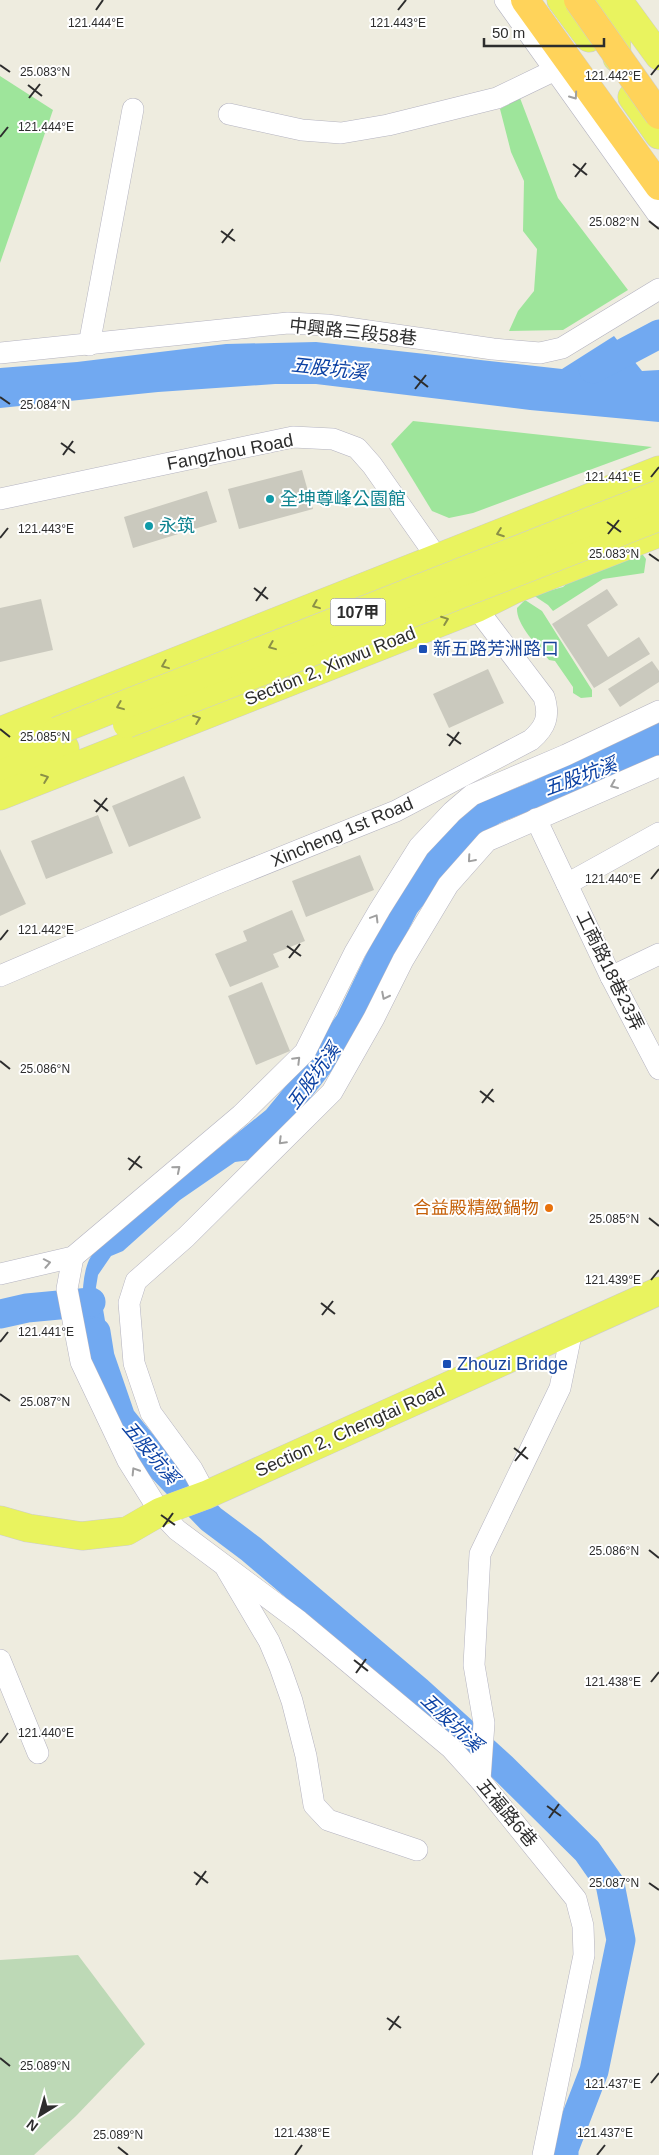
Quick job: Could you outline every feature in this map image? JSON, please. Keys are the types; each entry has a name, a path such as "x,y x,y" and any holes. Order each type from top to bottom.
{"highway":[{"path":"525,0 563,66 659,186"},
{"path":"538,0 659,168"},
{"path":"578,0 659,115"}],"main road":[{"path":"561,0 659,135"},
{"path":"596,0 616,32 618,77"},
{"path":"618,0 656,47"},
{"name":"107甲","path":"0,732 435,557 659,470"},
{"path":"610,489 602,499 600,507 608,531 619,540 647,538"},
{"name":"Section 2, Xinwu Road","path":"0,775 61,739 659,494"},
{"name":"Section 2, Xinwu Road","path":"0,753 61,739 659,517"},
{"path":"529,522 555,521 571,525 582,536 582,550 576,559 549,576"},
{"name":"Section 2, Xinwu Road","path":"0,796 477,608 549,576 647,538"},
{"name":"Section 2, Chengtai Road","path":"165,1511 206,1495 659,1291"},
{"path":"0,1520 28,1528 82,1536 127,1531 165,1511"}],"street":[{"path":"505,0 563,66 659,216"},
{"path":"229,114 302,130 341,133 388,126 497,98 563,66"},
{"path":"89,345 133,108"},
{"name":"中興路三段58巷","path":"0,353 288,323 327,325 493,349 540,353 562,348 659,289"},
{"name":"Fangzhou Road","path":"0,499 294,437 334,439 357,448 372,465 435,557 477,608"},
{"name":"Xincheng 1st Road","path":"0,976 220,882 396,811 531,740 546,724 548,709 544,697 477,608"},
{"path":"0,1274 73,1257 242,1115 305,1052 355,952 380,909 419,847 452,812 472,796 566,755 659,711"},
{"path":"206,1495 192,1469 151,1413 134,1363 129,1303 136,1281 186,1238 332,1092 374,1018 403,960 448,885 486,841 659,766"},
{"name":"工商路18巷23弄","path":"536,819 611,977 659,1069"},
{"path":"568,884 659,833"},
{"path":"611,977 659,954"},
{"name":"五福路6巷","path":"73,1257 67,1289 80,1362 128,1461 177,1530 299,1620 481,1775 576,1899 583,1926 584,1955 543,2155"},
{"path":"481,1775 484,1723 474,1665 480,1554 560,1388 572,1330"},
{"path":"224,1565 235,1587 269,1640 280,1667 292,1701 306,1756 314,1806 328,1820 418,1850"},
{"path":"0,1660 38,1753"}],"green space":[{"path":"0,76 53,110 0,263"},
{"path":"520,98 558,198 628,290 563,330 509,331 518,311 534,291 537,249 523,231 524,181 511,152 500,109"},
{"path":"413,421 652,447 473,513 449,518 432,511 391,444"},
{"path":"634,555 643,555 646,559 644,573 603,579 553,611 548,605 533,595 563,587 571,580"},
{"path":"525,600 542,611 592,690 592,697 581,698 573,693 573,687 555,661 549,660 528,635 520,621 517,608"},
{"path":"78,1955 145,2044 76,2116 34,2155 0,2155 0,1960"}],"water":[{"path":"614,336 642,371 659,370 659,422 530,410 316,384 275,384 158,392 0,408 0,368 77,362 226,344 316,342 562,369"},
{"path":"659,722 659,759 500,823 476,839 417,913 348,1050 302,1109 250,1160 235,1162 180,1200 123,1251 111,1256 98,1275 95,1293 103,1309 113,1368 91,1372 83,1316 83,1285 89,1260 109,1236 266,1110 289,1082 337,1015 376,934 409,875 438,839 469,807 533,781"}],"building":[{"name":"全坤尊峰公園館","path":"302,470 313,509 239,529 228,489"},
{"path":"207,491 217,522 133,548 124,517"},
{"path":"607,589 618,605 587,625 608,657 639,637 650,654 594,688 552,624"},
{"path":"41,599 53,650 0,662 0,608"},
{"path":"652,661 659,671 659,682 620,707 608,689"},
{"path":"488,669 504,703 449,728 433,694"},
{"path":"184,776 201,818 129,847 112,806"},
{"path":"98,815 113,853 46,879 31,841"},
{"path":"0,849 26,904 0,916"},
{"path":"360,855 374,890 306,917 292,881"},
{"path":"292,910 305,941 273,954 279,967 230,987 215,954 247,941 243,931"},
{"path":"262,982 290,1051 256,1065 228,996"}],"waterway":[{"path":"593,369 659,334"},
{"path":"0,1314 27,1308 91,1302"},
{"name":"五股坑溪","path":"96,1332 100,1357 121,1418 160,1466 211,1519 251,1549 417,1690 503,1768 587,1851 610,1884 621,1940 594,2071 564,2149 564,2155"}],"place":[{"name":"全坤尊峰公園館","path":"270,499"},
{"name":"永筑","path":"149,526"},
{"name":"新五路芳洲路口","path":"423,649"},
{"name":"合益殿精緻鍋物","path":"549,1208"},
{"name":"Zhouzi Bridge","path":"447,1364"}]}
